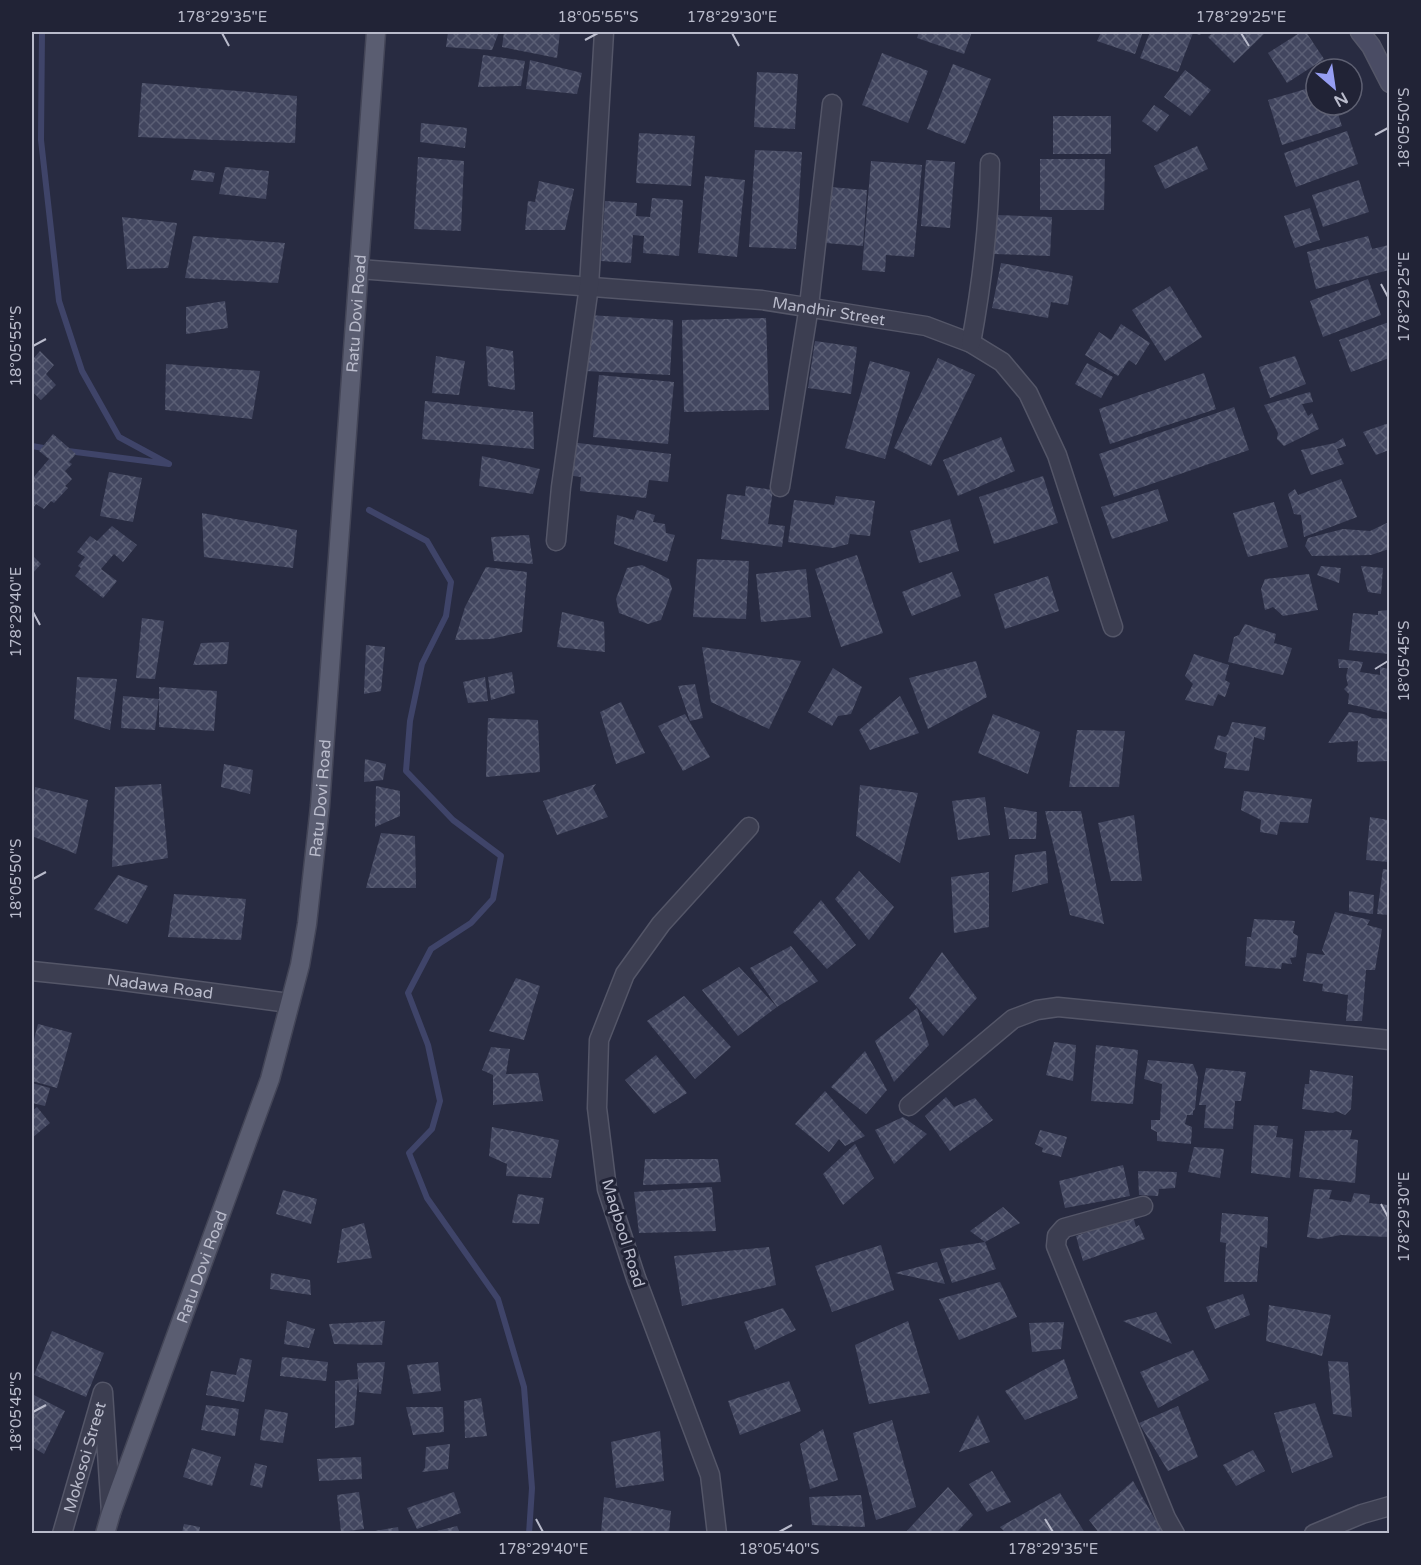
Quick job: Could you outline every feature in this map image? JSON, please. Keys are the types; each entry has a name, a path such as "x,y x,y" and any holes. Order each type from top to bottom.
{"main road":[{"name":"Ratu Dovi Road","path":"105,1533 270,1079 300,965 307,924 320,806 376,32"}],"street":[{"path":"556,541 561,487 589,286 604,32"},
{"path":"1360,32 1371,46 1389,82"},
{"path":"780,487 808,306 831,104"},
{"path":"971,343 983,272 989,211 990,163"},
{"name":"Mandhir Street","path":"359,269 762,300 926,326 971,343 1002,362 1028,393 1057,455 1113,627"},
{"name":"Maqbool Road","path":"717,1533 710,1475 636,1278 607,1189 597,1108 599,1040 626,974 661,924 749,828"},
{"name":"Nadawa Road","path":"32,971 289,1003"},
{"path":"909,1106 1013,1019 1037,1010 1058,1007 1389,1040"},
{"path":"1143,1206 1064,1228 1057,1236 1056,1246 1166,1518 1175,1533"},
{"name":"Mokosoi Street","path":"62,1533 102,1392 111,1513"},
{"path":"1314,1533 1389,1506"}],"building":[{"path":"448,32 499,32 492,50 446,47"},
{"path":"504,32 560,32 557,58 502,47"},
{"path":"919,32 972,32 964,54 917,38"},
{"path":"1101,32 1143,32 1135,54 1097,41"},
{"path":"1150,32 1202,32 1200,35 1193,33 1178,72 1140,58"},
{"path":"1214,32 1266,32 1234,63 1208,37"},
{"path":"1301,32 1306,32 1323,57 1304,57 1304,72 1287,83 1268,53"},
{"path":"882,53 928,71 908,123 862,105"},
{"path":"483,55 525,61 521,86 478,87"},
{"path":"530,60 582,73 577,94 526,89"},
{"path":"953,64 991,79 965,144 927,129"},
{"path":"1185,70 1211,90 1190,116 1164,97"},
{"path":"757,72 798,74 795,129 754,127"},
{"path":"142,83 297,96 295,143 138,137"},
{"path":"1304,90 1304,117 1339,117 1342,126 1282,145 1268,100"},
{"path":"1154,105 1169,115 1157,132 1142,121"},
{"path":"1053,116 1111,116 1111,154 1053,154"},
{"path":"421,123 467,128 465,148 420,142"},
{"path":"1347,131 1358,164 1296,187 1284,153"},
{"path":"639,133 695,136 691,186 636,183"},
{"path":"1197,146 1208,169 1165,189 1154,166"},
{"path":"755,150 802,152 796,249 749,247"},
{"path":"418,157 464,161 461,231 414,229"},
{"path":"1040,159 1105,159 1104,210 1040,210"},
{"path":"926,160 955,162 950,228 921,226"},
{"path":"871,161 922,165 914,257 886,255 885,272 862,270"},
{"path":"225,167 269,171 266,199 219,194"},
{"path":"194,170 215,173 213,182 191,180"},
{"path":"705,176 745,180 737,257 698,253"},
{"path":"1359,180 1369,212 1323,227 1312,195"},
{"path":"539,181 574,189 565,230 525,230 528,201 535,202"},
{"path":"830,187 867,190 863,246 826,243"},
{"path":"652,198 683,200 679,256 643,253 644,236 633,235 631,263 601,261 605,201 637,203 636,216 650,217"},
{"path":"1310,208 1320,240 1295,248 1284,216"},
{"path":"996,215 1052,217 1050,256 994,254"},
{"path":"122,217 177,223 168,268 127,269"},
{"path":"193,236 285,243 278,283 185,278"},
{"path":"1368,236 1372,249 1389,245 1389,270 1316,289 1307,252"},
{"path":"1001,263 1073,276 1068,305 1051,302 1048,318 992,308"},
{"path":"1368,279 1381,315 1323,337 1310,301"},
{"path":"1170,286 1202,337 1165,361 1132,310"},
{"path":"225,301 228,328 186,334 186,307"},
{"path":"588,315 673,320 670,375 585,371"},
{"path":"766,318 769,410 684,412 682,320"},
{"path":"1389,322 1389,358 1351,372 1339,340"},
{"path":"1121,324 1150,343 1136,365 1129,360 1118,376 1085,355 1099,332 1111,340"},
{"path":"815,341 857,347 851,394 808,388"},
{"path":"486,346 513,351 515,390 488,386"},
{"path":"40,351 54,365 46,374 56,385 41,400 32,391 32,360"},
{"path":"436,356 465,361 459,395 432,393"},
{"path":"1295,356 1306,384 1270,398 1259,367"},
{"path":"938,358 975,375 931,466 894,448"},
{"path":"870,361 910,372 885,459 845,448"},
{"path":"1087,363 1113,377 1101,398 1075,384"},
{"path":"166,364 260,371 252,419 165,410"},
{"path":"1204,373 1216,409 1110,444 1099,409"},
{"path":"599,375 674,382 668,444 593,437"},
{"path":"1310,392 1313,402 1302,404 1308,416 1312,413 1319,429 1284,446 1277,439 1278,433 1264,405"},
{"path":"425,401 533,412 534,449 422,439"},
{"path":"1234,407 1249,450 1114,497 1099,454"},
{"path":"1389,423 1389,450 1376,455 1363,432"},
{"path":"53,434 76,454 69,462 72,464 65,471 72,479 65,486 68,488 54,503 51,501 44,509 36,504 32,510 32,479 49,459 39,451"},
{"path":"1001,437 1015,471 958,496 943,460"},
{"path":"1343,438 1346,446 1337,449 1344,464 1311,475 1301,450 1335,443"},
{"path":"570,442 671,454 668,482 649,480 646,498 580,491 581,477 566,475"},
{"path":"482,456 540,469 533,494 479,486"},
{"path":"109,472 142,478 133,522 100,516"},
{"path":"1043,476 1058,523 994,544 979,497"},
{"path":"1341,479 1357,517 1304,537 1301,515 1294,514 1288,494 1295,489 1298,495"},
{"path":"746,486 773,490 768,524 785,526 782,547 721,539 727,494 745,496"},
{"path":"1158,489 1168,521 1112,539 1101,507"},
{"path":"836,496 875,501 870,536 850,534 848,544 833,548 788,542 794,500 834,505"},
{"path":"1274,502 1288,547 1248,557 1233,513"},
{"path":"637,510 655,515 653,522 665,524 666,533 675,535 667,562 614,544 617,515 634,520"},
{"path":"202,513 297,530 293,568 204,557"},
{"path":"950,519 959,551 919,563 910,531"},
{"path":"1389,522 1389,549 1371,555 1312,556 1305,546 1308,538 1343,529 1370,531"},
{"path":"112,526 137,545 123,562 114,554 101,569 117,581 103,598 75,576 81,568 78,566 85,557 77,552 90,536 97,541"},
{"path":"529,535 533,564 494,561 491,537"},
{"path":"32,555 41,564 32,574"},
{"path":"857,555 883,633 841,647 815,569"},
{"path":"697,559 749,561 746,619 693,617"},
{"path":"642,565 669,579 672,589 661,620 648,624 619,613 616,599 627,568"},
{"path":"1321,566 1341,568 1339,583 1317,575"},
{"path":"1361,566 1383,568 1381,594 1368,592"},
{"path":"486,567 527,572 522,632 491,639 455,640 465,607"},
{"path":"806,569 811,617 761,622 756,574"},
{"path":"952,572 961,596 912,616 902,592"},
{"path":"1309,574 1318,610 1283,616 1273,607 1265,610 1261,589 1265,579"},
{"path":"1048,576 1059,611 1005,629 994,594"},
{"path":"1389,610 1389,654 1349,650 1353,613 1378,615 1378,611"},
{"path":"562,612 604,622 605,652 557,647"},
{"path":"142,618 164,621 155,679 136,678"},
{"path":"1245,624 1276,634 1274,643 1292,648 1283,675 1228,662 1234,637 1239,635"},
{"path":"229,642 227,664 193,665 201,643"},
{"path":"366,645 385,647 381,691 364,694"},
{"path":"702,647 801,661 769,729 711,702"},
{"path":"1194,654 1229,665 1225,680 1230,683 1225,697 1218,694 1213,706 1185,700 1193,684 1185,676"},
{"path":"1338,659 1363,662 1360,672 1380,675 1380,667 1389,669 1389,713 1348,704 1349,694 1344,689 1348,685 1346,677 1348,668 1339,668"},
{"path":"976,661 987,697 928,729 909,678"},
{"path":"833,668 862,687 851,714 838,716 832,726 808,712"},
{"path":"512,672 515,693 491,700 488,677"},
{"path":"77,677 117,679 110,730 74,719"},
{"path":"485,677 488,701 468,703 463,682"},
{"path":"695,684 703,718 690,721 678,686"},
{"path":"159,687 217,691 214,731 159,727"},
{"path":"123,696 159,699 155,730 121,728"},
{"path":"900,696 919,733 870,750 859,730"},
{"path":"621,702 645,753 616,764 600,712"},
{"path":"1349,712 1364,714 1372,718 1389,719 1389,761 1357,762 1358,741 1328,743"},
{"path":"685,714 710,757 683,771 658,726"},
{"path":"993,714 1040,732 1028,774 978,753"},
{"path":"488,718 538,720 540,772 486,777"},
{"path":"1232,722 1266,727 1264,740 1254,737 1249,771 1224,768 1227,753 1214,749 1218,735 1225,737"},
{"path":"1077,730 1125,731 1119,787 1069,787"},
{"path":"365,759 386,764 383,780 364,782"},
{"path":"224,764 253,770 250,794 221,787"},
{"path":"161,784 168,858 112,867 115,787"},
{"path":"596,784 593,788 608,817 557,835 543,801"},
{"path":"860,785 918,793 900,863 856,836"},
{"path":"376,786 400,791 400,816 375,827"},
{"path":"35,787 88,800 76,854 32,836"},
{"path":"1244,791 1312,799 1308,823 1280,822 1277,835 1260,832 1261,820 1241,810"},
{"path":"985,797 990,835 958,840 952,801"},
{"path":"1004,807 1037,812 1036,839 1009,839"},
{"path":"1045,811 1081,811 1104,924 1070,915"},
{"path":"1134,815 1142,881 1111,881 1098,823"},
{"path":"1370,817 1388,820 1389,862 1366,860"},
{"path":"381,833 415,836 416,888 366,888"},
{"path":"1046,851 1048,883 1012,892 1015,855"},
{"path":"1383,869 1389,870 1389,915 1377,914"},
{"path":"859,871 894,907 869,940 835,899"},
{"path":"989,872 989,927 954,933 951,877"},
{"path":"118,875 148,886 127,924 94,909"},
{"path":"1349,891 1374,895 1373,914 1349,911"},
{"path":"174,894 246,899 241,940 168,937"},
{"path":"821,900 856,945 827,969 793,932"},
{"path":"1335,912 1370,920 1367,925 1382,929 1375,970 1366,970 1362,1021 1346,1021 1348,995 1322,991 1323,984 1303,981 1307,953 1325,955 1322,950"},
{"path":"1254,919 1295,921 1293,933 1298,936 1296,957 1290,958 1292,964 1282,963 1281,969 1245,966 1247,937 1251,937"},
{"path":"791,946 818,981 777,1007 750,968"},
{"path":"942,952 977,998 943,1036 909,998"},
{"path":"739,967 777,1007 738,1036 702,990"},
{"path":"516,978 540,986 524,1040 489,1031"},
{"path":"684,996 731,1047 695,1079 647,1021"},
{"path":"917,1008 929,1045 894,1082 875,1041"},
{"path":"38,1024 72,1033 57,1088 32,1081 32,1047"},
{"path":"1054,1042 1076,1045 1073,1081 1046,1075"},
{"path":"1096,1045 1138,1050 1133,1104 1091,1101"},
{"path":"491,1047 510,1049 506,1074 538,1073 543,1101 493,1105 493,1075 482,1070"},
{"path":"865,1051 887,1090 866,1114 831,1087"},
{"path":"656,1055 687,1093 654,1114 625,1080"},
{"path":"1148,1060 1193,1064 1198,1077 1195,1109 1193,1115 1187,1115 1185,1124 1192,1127 1191,1144 1157,1141 1157,1132 1151,1129 1151,1120 1160,1120 1162,1084 1144,1079"},
{"path":"1206,1068 1246,1072 1241,1101 1235,1101 1233,1129 1204,1128 1206,1105 1199,1105"},
{"path":"1310,1070 1353,1076 1351,1109 1345,1115 1336,1111 1333,1113 1302,1109 1305,1084 1309,1084"},
{"path":"32,1083 50,1088 45,1106 32,1103"},
{"path":"825,1091 865,1136 845,1146 839,1139 829,1152 795,1124"},
{"path":"946,1097 954,1107 975,1098 993,1120 950,1151 925,1116"},
{"path":"37,1107 50,1123 32,1138 32,1111"},
{"path":"903,1117 927,1134 894,1164 875,1130"},
{"path":"1254,1125 1278,1126 1276,1137 1293,1139 1290,1178 1251,1173"},
{"path":"492,1127 559,1140 551,1178 506,1176 507,1164 489,1156"},
{"path":"1040,1130 1067,1137 1061,1157 1042,1152 1043,1148 1035,1144"},
{"path":"1352,1130 1350,1139 1358,1140 1355,1183 1299,1177 1305,1131"},
{"path":"855,1144 874,1178 843,1205 823,1174"},
{"path":"1194,1147 1224,1149 1220,1178 1188,1172"},
{"path":"645,1159 718,1159 721,1182 643,1185"},
{"path":"1123,1165 1130,1196 1065,1208 1059,1181"},
{"path":"1138,1171 1177,1172 1175,1188 1159,1189 1158,1196 1139,1195"},
{"path":"712,1187 716,1231 639,1233 634,1192"},
{"path":"1314,1189 1332,1190 1329,1199 1351,1202 1354,1193 1370,1195 1369,1203 1388,1205 1389,1201 1389,1237 1341,1235 1319,1239 1307,1237"},
{"path":"283,1190 317,1199 311,1224 276,1214"},
{"path":"518,1194 544,1198 539,1224 512,1223"},
{"path":"1003,1207 1020,1223 985,1242 970,1231"},
{"path":"1222,1213 1268,1217 1267,1248 1260,1246 1257,1282 1224,1282 1226,1243 1220,1242"},
{"path":"1133,1216 1136,1227 1139,1225 1145,1239 1083,1261 1076,1236"},
{"path":"364,1223 372,1258 337,1263 342,1229"},
{"path":"985,1242 996,1269 952,1283 940,1249"},
{"path":"881,1245 894,1290 832,1312 815,1266"},
{"path":"769,1247 776,1285 682,1306 674,1256"},
{"path":"937,1262 945,1284 895,1273"},
{"path":"271,1273 310,1280 311,1295 270,1289"},
{"path":"1000,1282 1017,1317 959,1340 939,1299"},
{"path":"1243,1294 1250,1315 1215,1329 1206,1307"},
{"path":"1269,1305 1331,1315 1322,1356 1266,1341"},
{"path":"783,1308 796,1330 755,1350 744,1322"},
{"path":"1156,1312 1172,1344 1123,1321"},
{"path":"287,1321 315,1329 309,1348 284,1344"},
{"path":"385,1321 382,1345 334,1344 329,1324"},
{"path":"908,1321 930,1393 869,1404 855,1345"},
{"path":"1064,1322 1061,1349 1032,1352 1029,1323"},
{"path":"52,1331 104,1353 86,1397 34,1375"},
{"path":"1193,1350 1209,1380 1158,1408 1140,1372"},
{"path":"282,1357 328,1362 326,1381 280,1376"},
{"path":"240,1358 252,1360 244,1402 206,1395 211,1371 236,1375"},
{"path":"1064,1359 1078,1398 1025,1420 1005,1391"},
{"path":"1328,1361 1348,1362 1352,1417 1333,1414"},
{"path":"385,1362 381,1394 359,1392 357,1363"},
{"path":"438,1362 441,1391 413,1394 407,1365"},
{"path":"358,1379 354,1425 335,1428 335,1381"},
{"path":"789,1381 801,1411 740,1435 728,1401"},
{"path":"32,1394 65,1411 44,1454 32,1447"},
{"path":"481,1398 487,1436 465,1438 464,1401"},
{"path":"1315,1403 1333,1457 1292,1473 1274,1413"},
{"path":"206,1405 239,1409 235,1436 201,1430"},
{"path":"1178,1406 1198,1457 1168,1471 1139,1423"},
{"path":"406,1407 443,1407 444,1432 413,1435"},
{"path":"265,1409 288,1413 283,1443 260,1440"},
{"path":"978,1415 990,1442 959,1452"},
{"path":"892,1420 916,1507 876,1520 853,1433"},
{"path":"823,1429 838,1480 810,1489 800,1444"},
{"path":"660,1431 664,1481 616,1488 611,1442"},
{"path":"450,1444 448,1469 422,1472 425,1468 426,1447"},
{"path":"192,1448 221,1457 212,1486 183,1477"},
{"path":"1253,1450 1265,1471 1236,1486 1223,1465"},
{"path":"361,1457 362,1479 319,1481 317,1459"},
{"path":"255,1463 267,1466 262,1488 250,1485"},
{"path":"992,1471 1011,1502 987,1512 969,1484"},
{"path":"1133,1481 1163,1533 1099,1533 1089,1520"},
{"path":"948,1487 973,1515 956,1533 905,1533"},
{"path":"359,1492 364,1529 341,1532 337,1495"},
{"path":"454,1492 461,1513 417,1529 407,1508"},
{"path":"1060,1493 1085,1533 1006,1533 1000,1527"},
{"path":"861,1495 865,1527 812,1525 809,1497"},
{"path":"604,1497 671,1511 669,1533 601,1533"},
{"path":"184,1524 200,1527 199,1533 182,1533"},
{"path":"457,1526 460,1533 429,1533"},
{"path":"398,1527 399,1533 375,1533 375,1531"}],"waterway":[{"path":"42,32 41,140 59,301 82,371 119,437 169,464 68,451"},
{"path":"32,446 49,449"},
{"path":"369,510 427,541 451,582 446,616 422,664 410,721 406,771 453,820 501,856 493,899 471,923 431,949 408,993 428,1045 440,1101 432,1129 409,1153 427,1198 498,1299 524,1387 532,1488 529,1534"}]}
